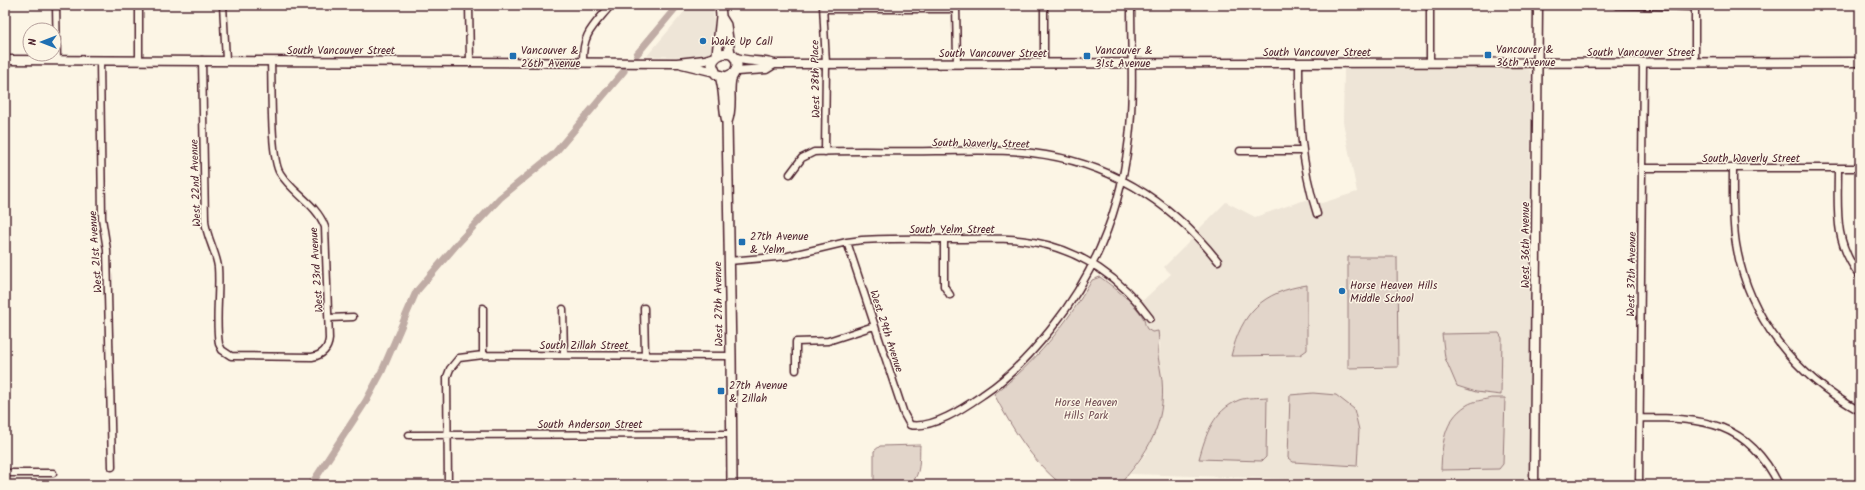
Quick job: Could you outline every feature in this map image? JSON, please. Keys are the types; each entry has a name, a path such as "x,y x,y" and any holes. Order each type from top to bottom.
{"main road":[{"name":"West 27th Avenue","path":"720,5 721,16 716,56 712,64 723,85 723,108 727,122 732,356 732,485"},
{"name":"West 27th Avenue","path":"721,16 726,25 732,55 737,64 731,81 731,111 727,122"},
{"path":"716,56 722,53 732,55"},
{"path":"717,74 726,77 735,72"}],"street":[{"path":"56,5 56,22"},
{"path":"139,5 139,60"},
{"path":"223,5 226,60"},
{"path":"469,5 470,61"},
{"path":"583,63 583,43 587,33 611,5"},
{"path":"1044,5 1044,63"},
{"path":"1093,264 1109,224 1122,180 1129,137 1132,63 1131,5"},
{"path":"1430,5 1430,63"},
{"name":"West 36th Avenue","path":"1534,485 1538,5"},
{"path":"1616,5 1695,6 1695,63"},
{"path":"823,7 956,7 957,64"},
{"name":"West 28th Place","path":"823,7 826,64 826,152"},
{"name":"South Vancouver Street","path":"732,55 743,61 765,61 774,64 1860,62"},
{"name":"South Vancouver Street","path":"62,60 677,63 705,60 716,56"},
{"name":"South Vancouver Street","path":"5,60 22,60"},
{"name":"West 21st Avenue","path":"100,60 102,218 107,250 112,467"},
{"name":"West 22nd Avenue","path":"202,60 205,220 207,236 217,260 218,340 222,350 231,356 312,357 325,351"},
{"name":"West 23rd Avenue","path":"271,61 276,163 283,179 318,212 325,227 329,318 329,339 325,351"},
{"name":"South Vancouver Street","path":"677,63 717,74"},
{"path":"1299,63 1299,112 1302,151 1311,194 1317,214"},
{"name":"West 37th Avenue","path":"1639,485 1643,63"},
{"name":"South Vancouver Street","path":"735,72 766,69 774,64"},
{"path":"1240,151 1302,151"},
{"name":"South Waverly Street","path":"790,174 802,158 814,152 1025,152 1050,156 1074,162 1122,180 1167,209 1196,234 1218,261"},
{"name":"South Waverly Street","path":"1642,168 1860,168"},
{"path":"1733,168 1733,222 1736,244 1744,278 1756,307 1785,352 1815,382 1836,398 1860,411"},
{"path":"1838,168 1838,226 1841,241 1852,266 1860,276"},
{"path":"944,239 944,286 950,295"},
{"name":"South Yelm Street","path":"729,261 788,256 847,242 867,240 944,239 1032,241 1062,249 1093,264 1128,290 1150,318"},
{"name":"West 29th Avenue","path":"847,242 904,414 910,425 917,426 952,414 988,392 1004,378 1035,349 1060,318 1081,287 1093,264"},
{"path":"483,308 483,355"},
{"path":"644,308 645,356"},
{"path":"563,309 564,355"},
{"path":"329,318 352,317"},
{"path":"796,370 796,342 828,341 874,326"},
{"name":"South Zillah Street","path":"448,435 447,377 450,369 459,358 483,355 732,356"},
{"path":"1640,418 1694,419 1727,430 1756,450 1769,466 1779,485"},
{"name":"South Anderson Street","path":"409,435 732,434"},
{"path":"448,435 448,485"},
{"path":"5,473 53,473"}],"shaded area":[{"path":"690,5 713,5 714,29 717,38 715,50 711,55 702,57 647,56"},
{"name":"Horse Heaven Hills Middle School","path":"1344,69 1530,70 1529,485 1481,485 1130,474 1146,453 1160,345 1157,331 1152,332 1147,329 1144,320 1135,308 1171,274 1164,267 1226,202 1255,217 1305,200 1322,203 1357,192 1343,122"}],"green space":[{"path":"1348,257 1397,257 1398,367 1348,368"},
{"name":"Horse Heaven Hills Park","path":"1100,277 1125,297 1137,309 1144,320 1147,329 1152,332 1158,331 1158,356 1162,380 1161,410 1153,437 1139,461 1119,485 1062,485 1041,465 1023,443 994,394 1023,370 1049,342 1072,312 1092,280"},
{"path":"1307,285 1307,350 1300,355 1231,356 1241,327 1256,307 1266,299 1278,293 1291,288"},
{"path":"1499,333 1502,338 1501,395 1476,392 1457,386 1445,358 1442,334"},
{"path":"1313,393 1336,395 1354,409 1359,430 1357,466 1293,462 1288,458 1290,395"},
{"path":"1267,397 1266,457 1262,461 1199,459 1208,432 1212,424 1223,410 1242,399"},
{"path":"1491,398 1505,398 1503,464 1499,469 1441,470 1445,434 1453,418 1467,405"},
{"path":"920,445 918,472 909,485 874,485 874,451 880,446"}],"waterway":[{"path":"637,54 678,5"},
{"path":"311,485 366,401 382,371 416,292 458,243 500,198 554,154 624,71"}],"place":[{"name":"Wake Up Call","path":"703,41"},
{"name":"Vancouver & 36th Avenue","path":"1488,55"},
{"name":"Vancouver & 26th Avenue","path":"513,56"},
{"name":"Vancouver & 31st Avenue","path":"1087,56"},
{"name":"27th Avenue & Yelm","path":"742,242"},
{"name":"Horse Heaven Hills Middle School","path":"1342,291"},
{"name":"27th Avenue & Zillah","path":"721,391"}]}
